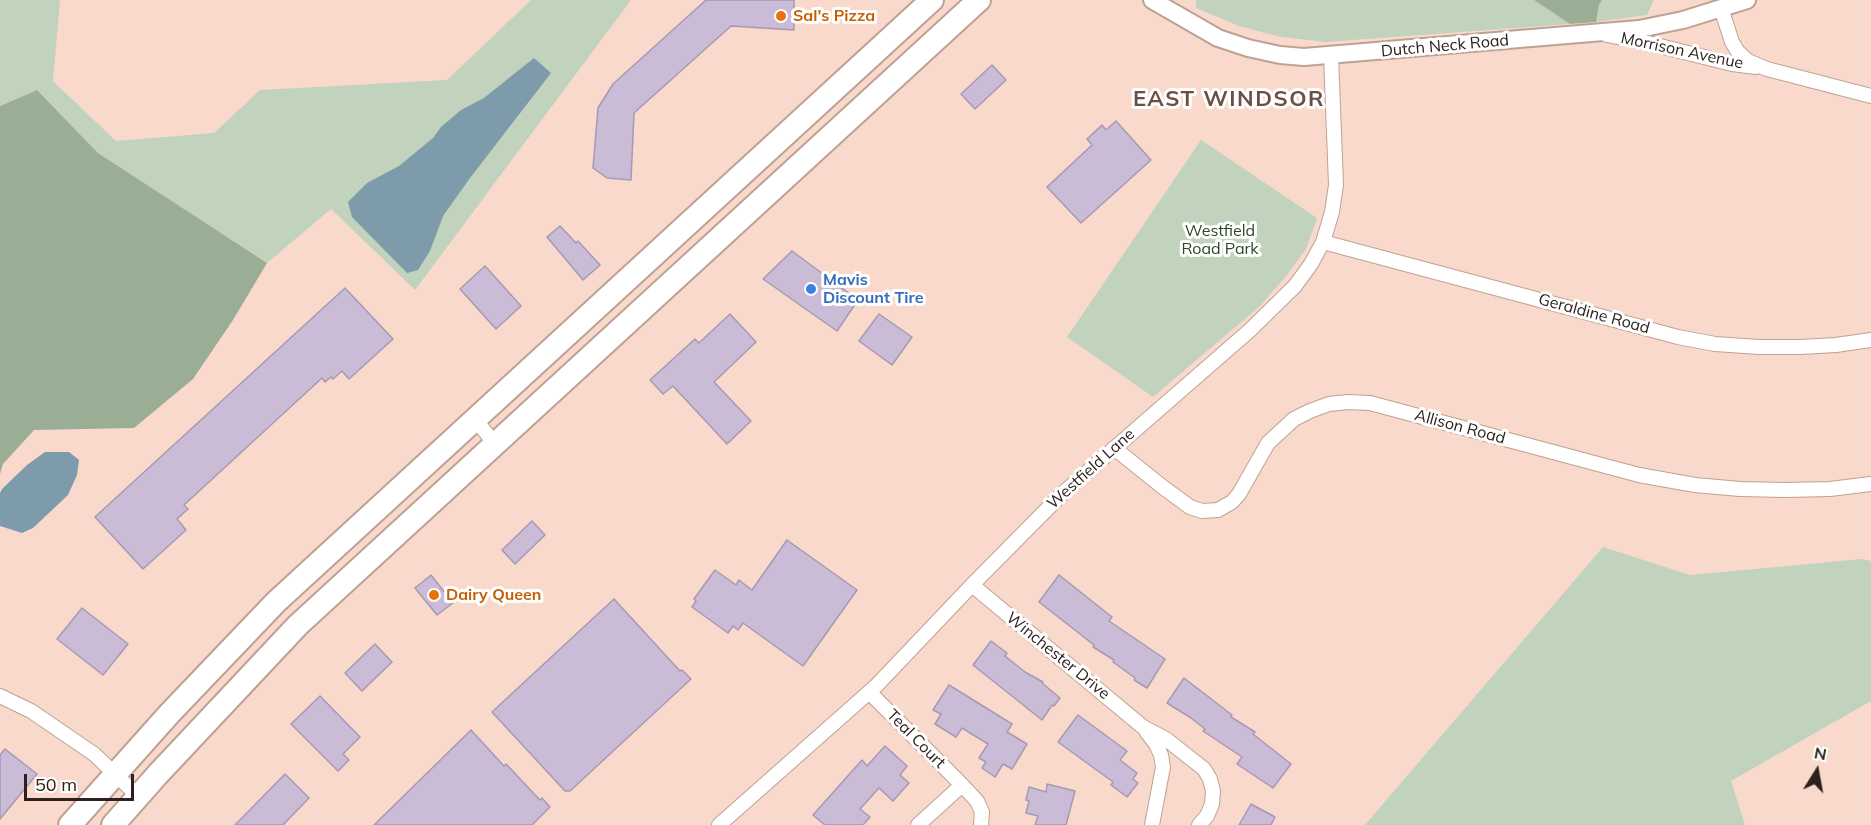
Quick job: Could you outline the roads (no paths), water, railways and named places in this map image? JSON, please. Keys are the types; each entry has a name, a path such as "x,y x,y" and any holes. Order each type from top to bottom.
{"highway":[{"path":"70,825 115,773 276,602 932,0"},
{"path":"113,825 298,625 979,0"}],"street":[{"name":"Dutch Neck Road","path":"1152,0 1218,38 1248,48 1280,55 1304,57 1639,29 1683,20 1747,0"},
{"name":"Morrison Avenue","path":"1721,8 1731,42 1738,52 1748,61 1767,69"},
{"name":"Morrison Avenue","path":"1596,33 1648,43 1732,64 1767,69 1871,96"},
{"name":"Westfield Lane","path":"719,825 869,692 1064,492 1249,331 1287,294 1311,264 1323,242 1332,212 1336,185 1331,56"},
{"name":"Geraldine Road","path":"1323,242 1678,337 1715,344 1760,348 1800,347 1871,340"},
{"name":"Allison Road","path":"1114,447 1173,495 1190,507 1202,511 1218,510 1232,502 1239,494 1268,443 1293,419 1329,404 1347,402 1370,403 1639,475 1695,485 1785,490 1830,489 1871,484"},
{"path":"475,419 495,444"},
{"name":"Winchester Drive","path":"972,585 1143,727 1166,739 1204,769 1210,779 1212,797 1207,816 1199,825"},
{"name":"Teal Court","path":"869,692 977,801 982,812 981,825"},
{"path":"0,696 31,711 94,754 138,796"},
{"name":"Winchester Drive","path":"1143,727 1156,744 1163,767 1152,825"},
{"path":"918,825 962,785"}],"water":[{"path":"534,58 551,73 443,216 430,251 418,270 407,273 352,217 348,202 367,183 399,166 433,138 441,127 461,110 484,98"},
{"path":"45,452 69,452 79,460 77,475 68,495 33,528 22,533 0,526 2,489 27,465"}],"place":[{"name":"Sal's Pizza","path":"781,16"},
{"name":"Mavis Discount Tire","path":"811,289"},
{"name":"Dairy Queen","path":"434,595"}],"district":[{"name":"EAST WINDSOR","path":"1229,99"}],"park label":[{"name":"Westfield Road Park","path":"1220,240"}]}
